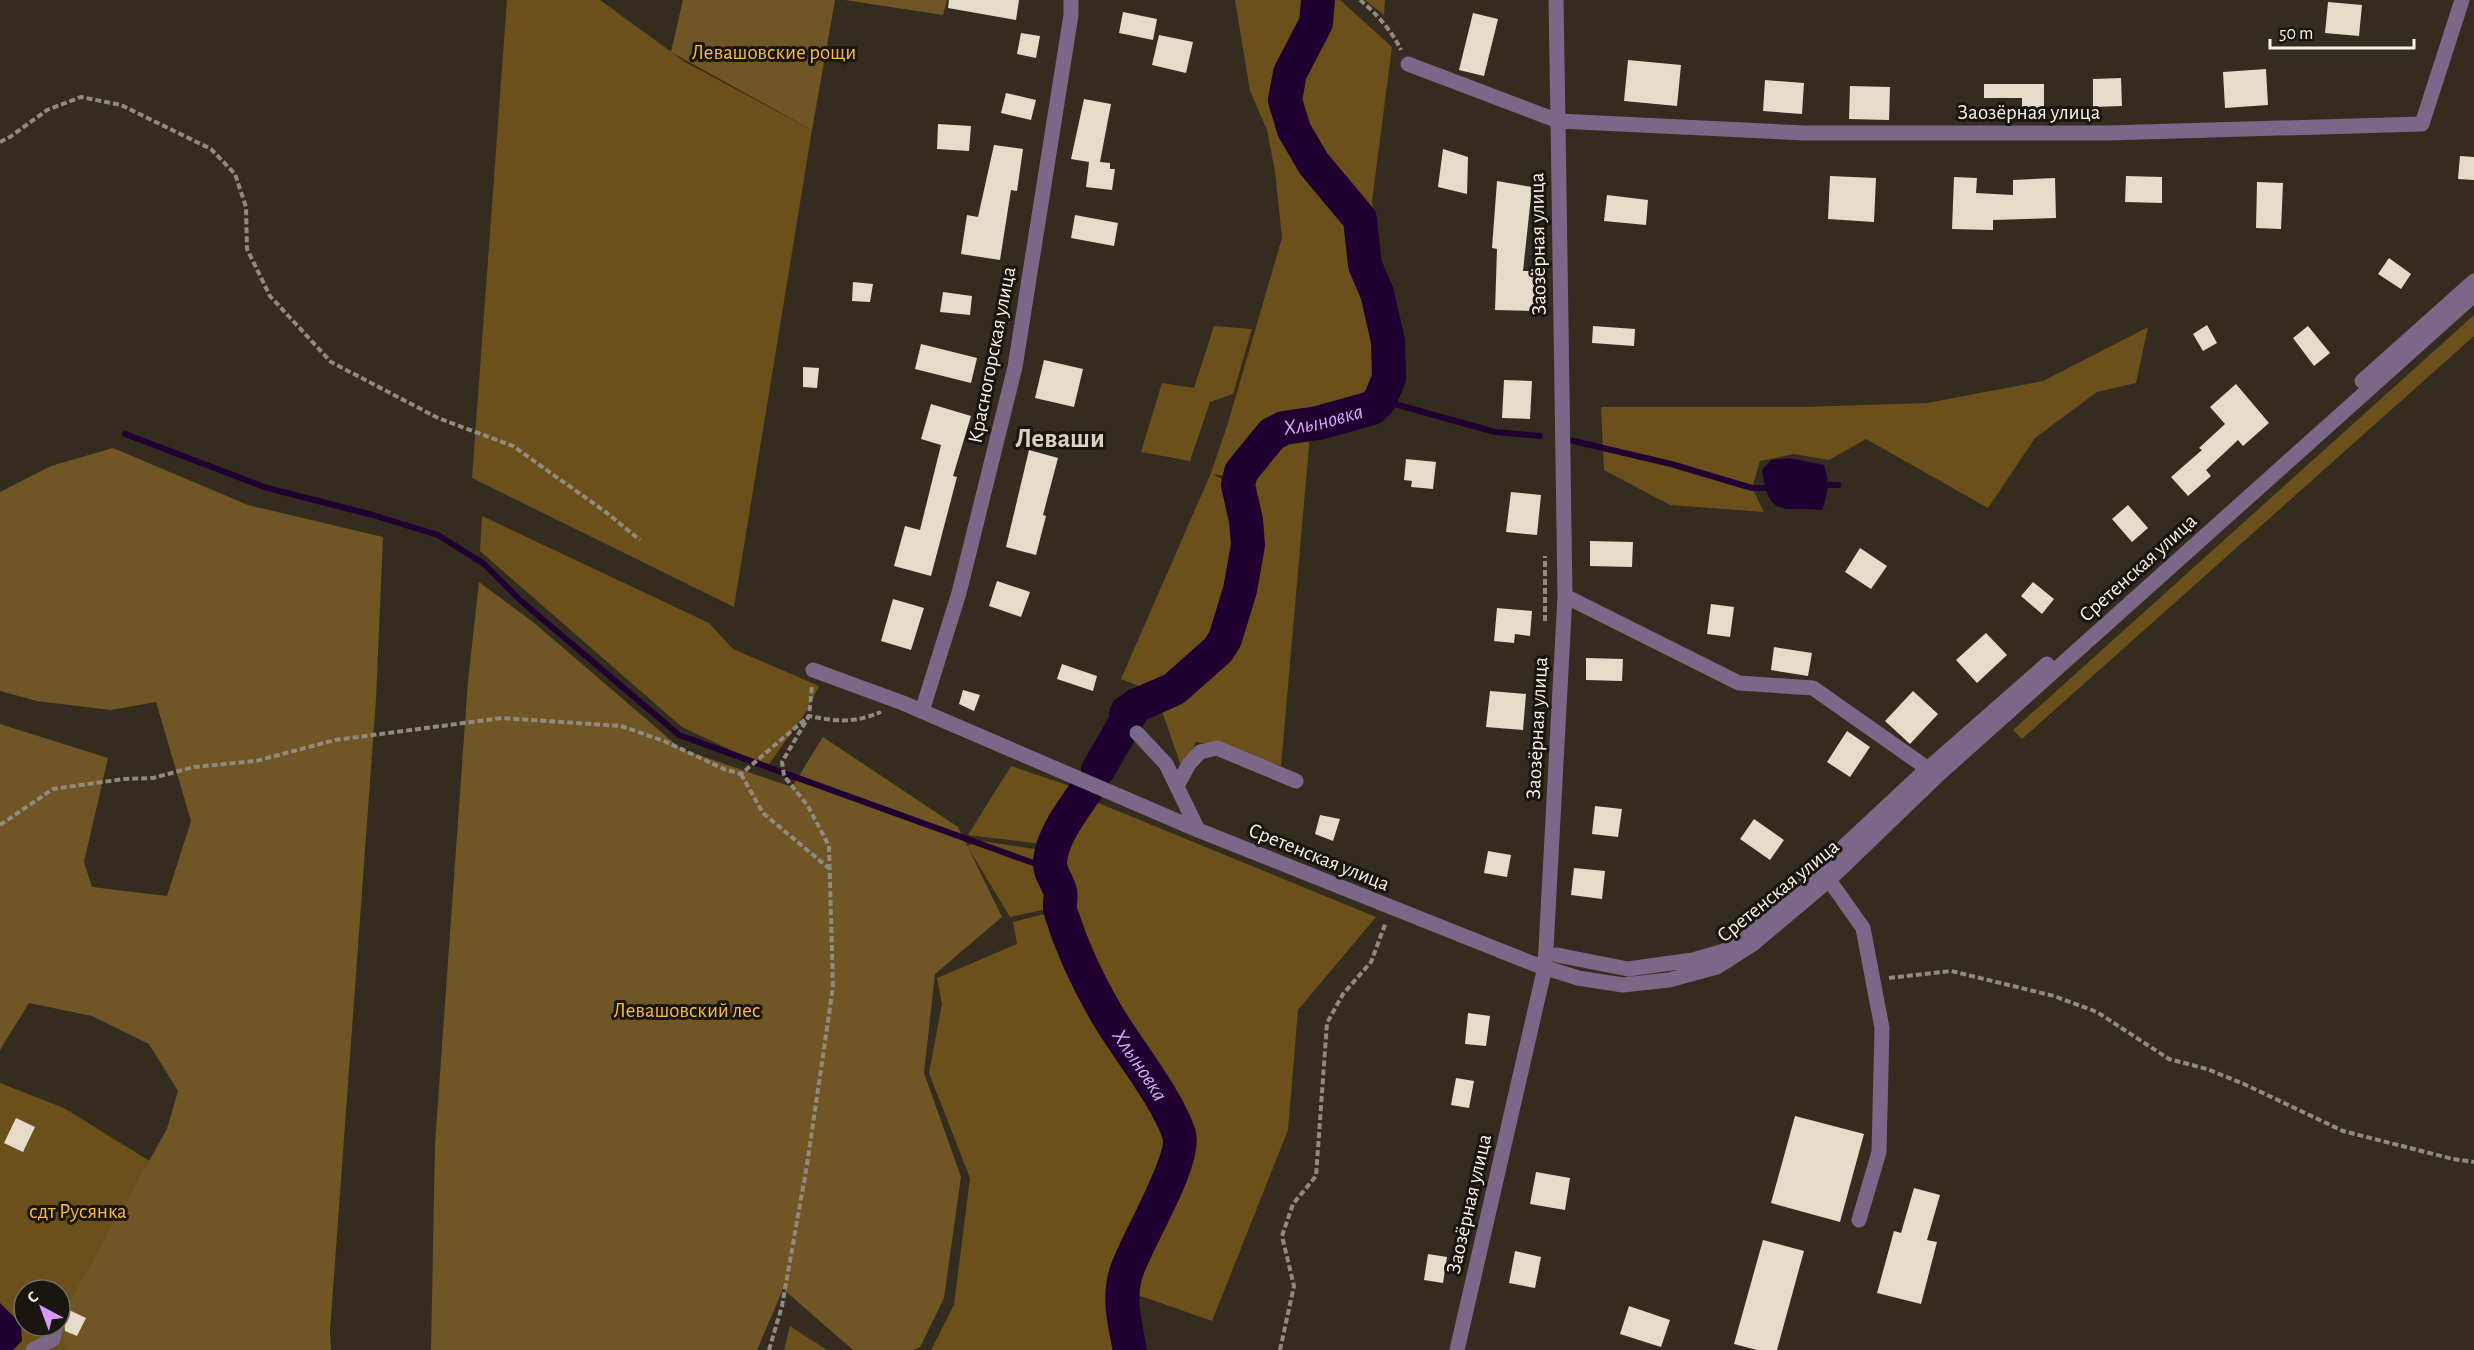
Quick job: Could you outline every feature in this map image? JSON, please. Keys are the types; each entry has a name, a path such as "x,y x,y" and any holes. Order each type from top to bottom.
{"street":[{"path":"1071,8 1082,0"},
{"path":"1408,64 1558,121 1556,0"},
{"name":"Заозёрная улица","path":"1457,1350 1545,967 1565,596 1558,121 1805,133 2108,133 2422,124 2462,0"},
{"name":"Красногорская улица","path":"922,711 959,593 1015,367 1071,8"},
{"path":"1557,955 1628,969 1694,960 1724,951 1746,939 2474,281"},
{"name":"Сретенская улица","path":"813,670 903,703 1198,830 1545,967 1578,978 1623,985 1669,980 1716,967 1753,944 1829,880 1933,772 2474,295"},
{"path":"1565,596 1739,683 1814,688 1933,772"},
{"path":"1137,733 1166,764 1198,830"},
{"path":"1177,786 1189,764 1200,752 1217,748 1296,781"},
{"path":"1829,880 1863,928 1882,1028 1879,1152 1859,1220"},
{"path":"33,1350 53,1338"}],"path":[{"path":"1360,0 1397,40 1408,64"},
{"path":"0,142 47,110 81,98 121,105 211,149 235,174 246,207 247,249 270,296 331,362 438,418 513,446 607,513 640,540"},
{"path":"770,1350 782,1306 807,1165 833,987 829,846 808,806 784,776 782,762 809,716 813,670"},
{"path":"809,716 835,721 860,720 903,703"},
{"path":"741,774 809,716"},
{"path":"0,825 53,789 124,778 153,778 194,766 256,761 335,740 502,718 621,726 664,741 724,769 741,774 763,813 831,870"},
{"path":"1280,1350 1294,1286 1282,1236 1293,1204 1316,1176 1327,1023 1343,994 1371,963 1391,908"},
{"path":"1873,980 1951,971 2054,996 2097,1012 2169,1059 2207,1069 2244,1084 2343,1131 2453,1159 2474,1162"}],"green space":[{"path":"507,0 600,0 685,62 812,130 734,607 472,478"},
{"name":"Левашовские рощи","path":"683,0 835,0 812,130 671,52"},
{"name":"Левашовские рощи","path":"845,0 947,0 943,15"},
{"path":"1235,0 1340,0 1392,47 1372,201 1385,298 1382,366 1371,398 1268,421 1233,477 1213,474 1228,483 1242,529 1243,562 1221,629 1207,655 1155,692 1121,679 1211,473 1228,423 1282,238 1275,171 1267,130 1250,91"},
{"path":"1365,0 1385,0 1384,15"},
{"path":"2474,315 2474,336 2022,739 2013,730"},
{"path":"1214,326 1252,329 1233,394 1210,402 1190,461 1141,452 1162,383 1194,388"},
{"path":"2148,327 2136,383 2097,392 2035,438 1988,508 1866,439 1829,460 1794,454 1760,461 1752,488 1764,512 1670,505 1604,470 1601,407 1802,407 1927,403 2043,381"},
{"path":"1310,435 1281,766 1221,745 1196,742 1182,769 1162,711 1231,641 1256,545 1245,484 1289,436"},
{"path":"113,448 248,505 383,537 376,699 330,1331 331,1350 66,1350 64,1338 72,1338 72,1298 167,1129 178,1091 149,1044 92,1016 29,1003 0,1050 0,724 108,758 84,862 92,887 167,896 191,821 156,702 111,710 37,701 0,691 0,492 51,466"},
{"path":"482,516 709,623 733,649 819,686 806,712 767,767 682,727 480,551"},
{"name":"Левашовский лес","path":"479,582 533,622 681,749 792,787 823,737 958,827 1002,917 935,974 924,1073 961,1177 944,1298 920,1347 913,1350 853,1350 783,1289 757,1350 431,1350 435,1144 468,681"},
{"path":"1011,766 1082,790 1042,844 968,835"},
{"path":"1096,802 1376,917 1298,1010 1288,1130 1212,1321 1132,1293 1184,1167 1190,1137 1137,1051 1073,932 1066,849"},
{"path":"982,841 1035,849 1050,869 1052,908 1010,917 967,846"},
{"path":"1052,912 1091,1015 1109,1027 1125,1067 1145,1084 1171,1139 1164,1174 1133,1244 1119,1264 1109,1328 1119,1350 931,1350 954,1305 970,1178 929,1073 942,1004 937,978 1017,944 1013,922"},
{"name":"сдт Русянка","path":"0,1083 64,1108 180,1180 101,1350 0,1350"},
{"path":"790,1326 827,1350 784,1350"}],"shaded area":[{"path":"1789,458 1824,465 1828,488 1822,510 1788,509 1774,504 1769,497 1762,470 1771,460"},
{"path":"1124,694 1132,695 1136,699 1141,695 1147,701 1129,722 1121,736 1111,745 1095,741 1111,729 1110,708 1115,700"},
{"path":"0,1303 12,1315 12,1338 22,1338 22,1341 13,1350 0,1350"}],"building":[{"path":"949,0 1019,0 1016,20 948,8"},
{"path":"2328,2 2362,5 2359,36 2325,33"},
{"path":"1123,12 1157,19 1153,40 1119,33"},
{"path":"1473,13 1498,19 1484,76 1459,70"},
{"path":"1021,33 1040,36 1036,58 1017,54"},
{"path":"1159,35 1193,42 1186,73 1152,65"},
{"path":"1628,60 1681,65 1677,106 1624,101"},
{"path":"2266,69 2268,105 2225,108 2223,72"},
{"path":"2121,78 2122,106 2093,107 2093,79"},
{"path":"1765,80 1804,83 1802,114 1763,111"},
{"path":"1984,84 2044,84 2044,119 2022,119 2022,98 1984,98"},
{"path":"1850,86 1890,87 1889,120 1849,119"},
{"path":"1006,93 1036,100 1031,120 1001,113"},
{"path":"1084,99 1111,104 1100,162 1110,163 1110,169 1115,169 1112,190 1086,187 1089,162 1071,159"},
{"path":"938,124 971,126 969,151 937,149"},
{"path":"994,145 1023,149 1017,191 1011,190 1000,260 961,254 967,215 978,217"},
{"path":"1443,149 1468,157 1467,194 1438,187"},
{"path":"2460,156 2474,157 2474,180 2458,179"},
{"path":"1830,176 1876,178 1874,222 1828,219"},
{"path":"2126,176 2162,177 2162,203 2125,202"},
{"path":"1954,177 1977,178 1976,193 2013,195 2013,180 2055,178 2056,218 1993,220 1993,230 1952,229"},
{"path":"1497,181 1532,187 1523,271 1537,271 1535,311 1495,310 1497,249 1492,248"},
{"path":"2257,182 2283,183 2281,229 2256,228"},
{"path":"1607,195 1648,200 1646,225 1604,221"},
{"path":"1075,215 1118,223 1114,246 1071,238"},
{"path":"2389,258 2411,274 2401,289 2378,274"},
{"path":"853,282 873,284 870,302 852,301"},
{"path":"943,292 972,296 970,315 940,312"},
{"path":"2207,325 2217,343 2203,351 2193,334"},
{"path":"1593,326 1635,329 1634,346 1592,343"},
{"path":"2308,326 2330,353 2314,366 2293,338"},
{"path":"921,344 977,358 971,383 915,369"},
{"path":"1044,360 1083,369 1074,407 1035,398"},
{"path":"803,367 819,368 817,388 803,387"},
{"path":"1504,380 1532,381 1530,419 1502,418"},
{"path":"2236,384 2269,423 2243,446 2238,440 2206,470 2211,476 2188,496 2171,477 2202,450 2199,448 2225,424 2210,407"},
{"path":"931,404 971,416 953,476 957,477 931,576 894,566 905,526 920,530 941,445 921,439"},
{"path":"1029,450 1058,458 1043,515 1046,516 1036,555 1006,547"},
{"path":"1406,459 1436,462 1433,489 1411,487 1412,481 1404,480"},
{"path":"1511,492 1541,495 1537,535 1506,532"},
{"path":"2128,505 2148,528 2132,542 2112,519"},
{"path":"1590,541 1633,542 1632,567 1590,566"},
{"path":"1860,548 1887,566 1871,589 1845,572"},
{"path":"997,581 1030,592 1021,617 989,606"},
{"path":"2033,582 2054,599 2042,614 2021,596"},
{"path":"893,599 924,608 911,650 881,641"},
{"path":"1711,604 1734,607 1730,637 1707,634"},
{"path":"1497,608 1532,611 1530,636 1515,634 1514,643 1494,641"},
{"path":"1986,633 2007,655 1977,683 1956,660"},
{"path":"1774,647 1812,653 1808,676 1771,670"},
{"path":"1586,658 1623,659 1622,681 1586,680"},
{"path":"1062,664 1097,676 1093,691 1057,679"},
{"path":"963,690 980,695 974,711 959,704"},
{"path":"1490,691 1526,694 1523,730 1486,727"},
{"path":"1913,691 1938,714 1910,744 1885,721"},
{"path":"1847,731 1870,747 1850,777 1827,762"},
{"path":"1595,806 1622,809 1618,837 1592,834"},
{"path":"1320,815 1340,819 1333,841 1315,834"},
{"path":"1754,819 1784,840 1770,860 1740,839"},
{"path":"1488,851 1511,855 1507,877 1484,873"},
{"path":"1574,868 1605,871 1602,899 1571,895"},
{"path":"1468,1013 1490,1016 1486,1046 1465,1044"},
{"path":"1456,1078 1474,1081 1469,1108 1451,1105"},
{"path":"1795,1116 1864,1134 1840,1222 1771,1203"},
{"path":"16,1118 35,1127 23,1152 4,1143"},
{"path":"1536,1172 1570,1178 1565,1210 1530,1204"},
{"path":"1914,1188 1940,1195 1927,1240 1937,1242 1921,1304 1877,1293 1894,1231 1901,1233"},
{"path":"1763,1240 1804,1251 1777,1350 1757,1350 1734,1344"},
{"path":"1515,1251 1541,1257 1535,1288 1509,1283"},
{"path":"1428,1254 1447,1257 1443,1283 1424,1280"},
{"path":"1629,1306 1670,1320 1661,1347 1620,1334"},
{"path":"72,1311 86,1318 77,1336 72,1334"}],"waterway":[{"name":"Хлыновка","path":"1098,770 1135,706 1174,689 1218,650 1225,639 1240,590 1248,545 1246,520 1238,485 1241,472 1272,434 1284,428 1318,423 1372,408 1380,400 1389,378 1388,341 1377,293 1365,265 1360,219 1314,164 1294,130 1285,100 1290,73 1316,23 1318,0"},
{"path":"1380,400 1495,432 1540,436"},
{"path":"125,434 267,488 373,515 438,535 484,564 520,600 679,735 1050,869"},
{"path":"1565,439 1671,464 1752,488 1772,488"},
{"path":"1821,485 1838,485"},
{"name":"Хлыновка","path":"1087,789 1064,823 1052,851 1050,865 1060,891 1060,910 1075,952 1093,989 1165,1104 1179,1134 1179,1146 1168,1182 1126,1273 1123,1312 1130,1350"}],"district":[{"name":"Леваши","path":"1060,438"}]}
